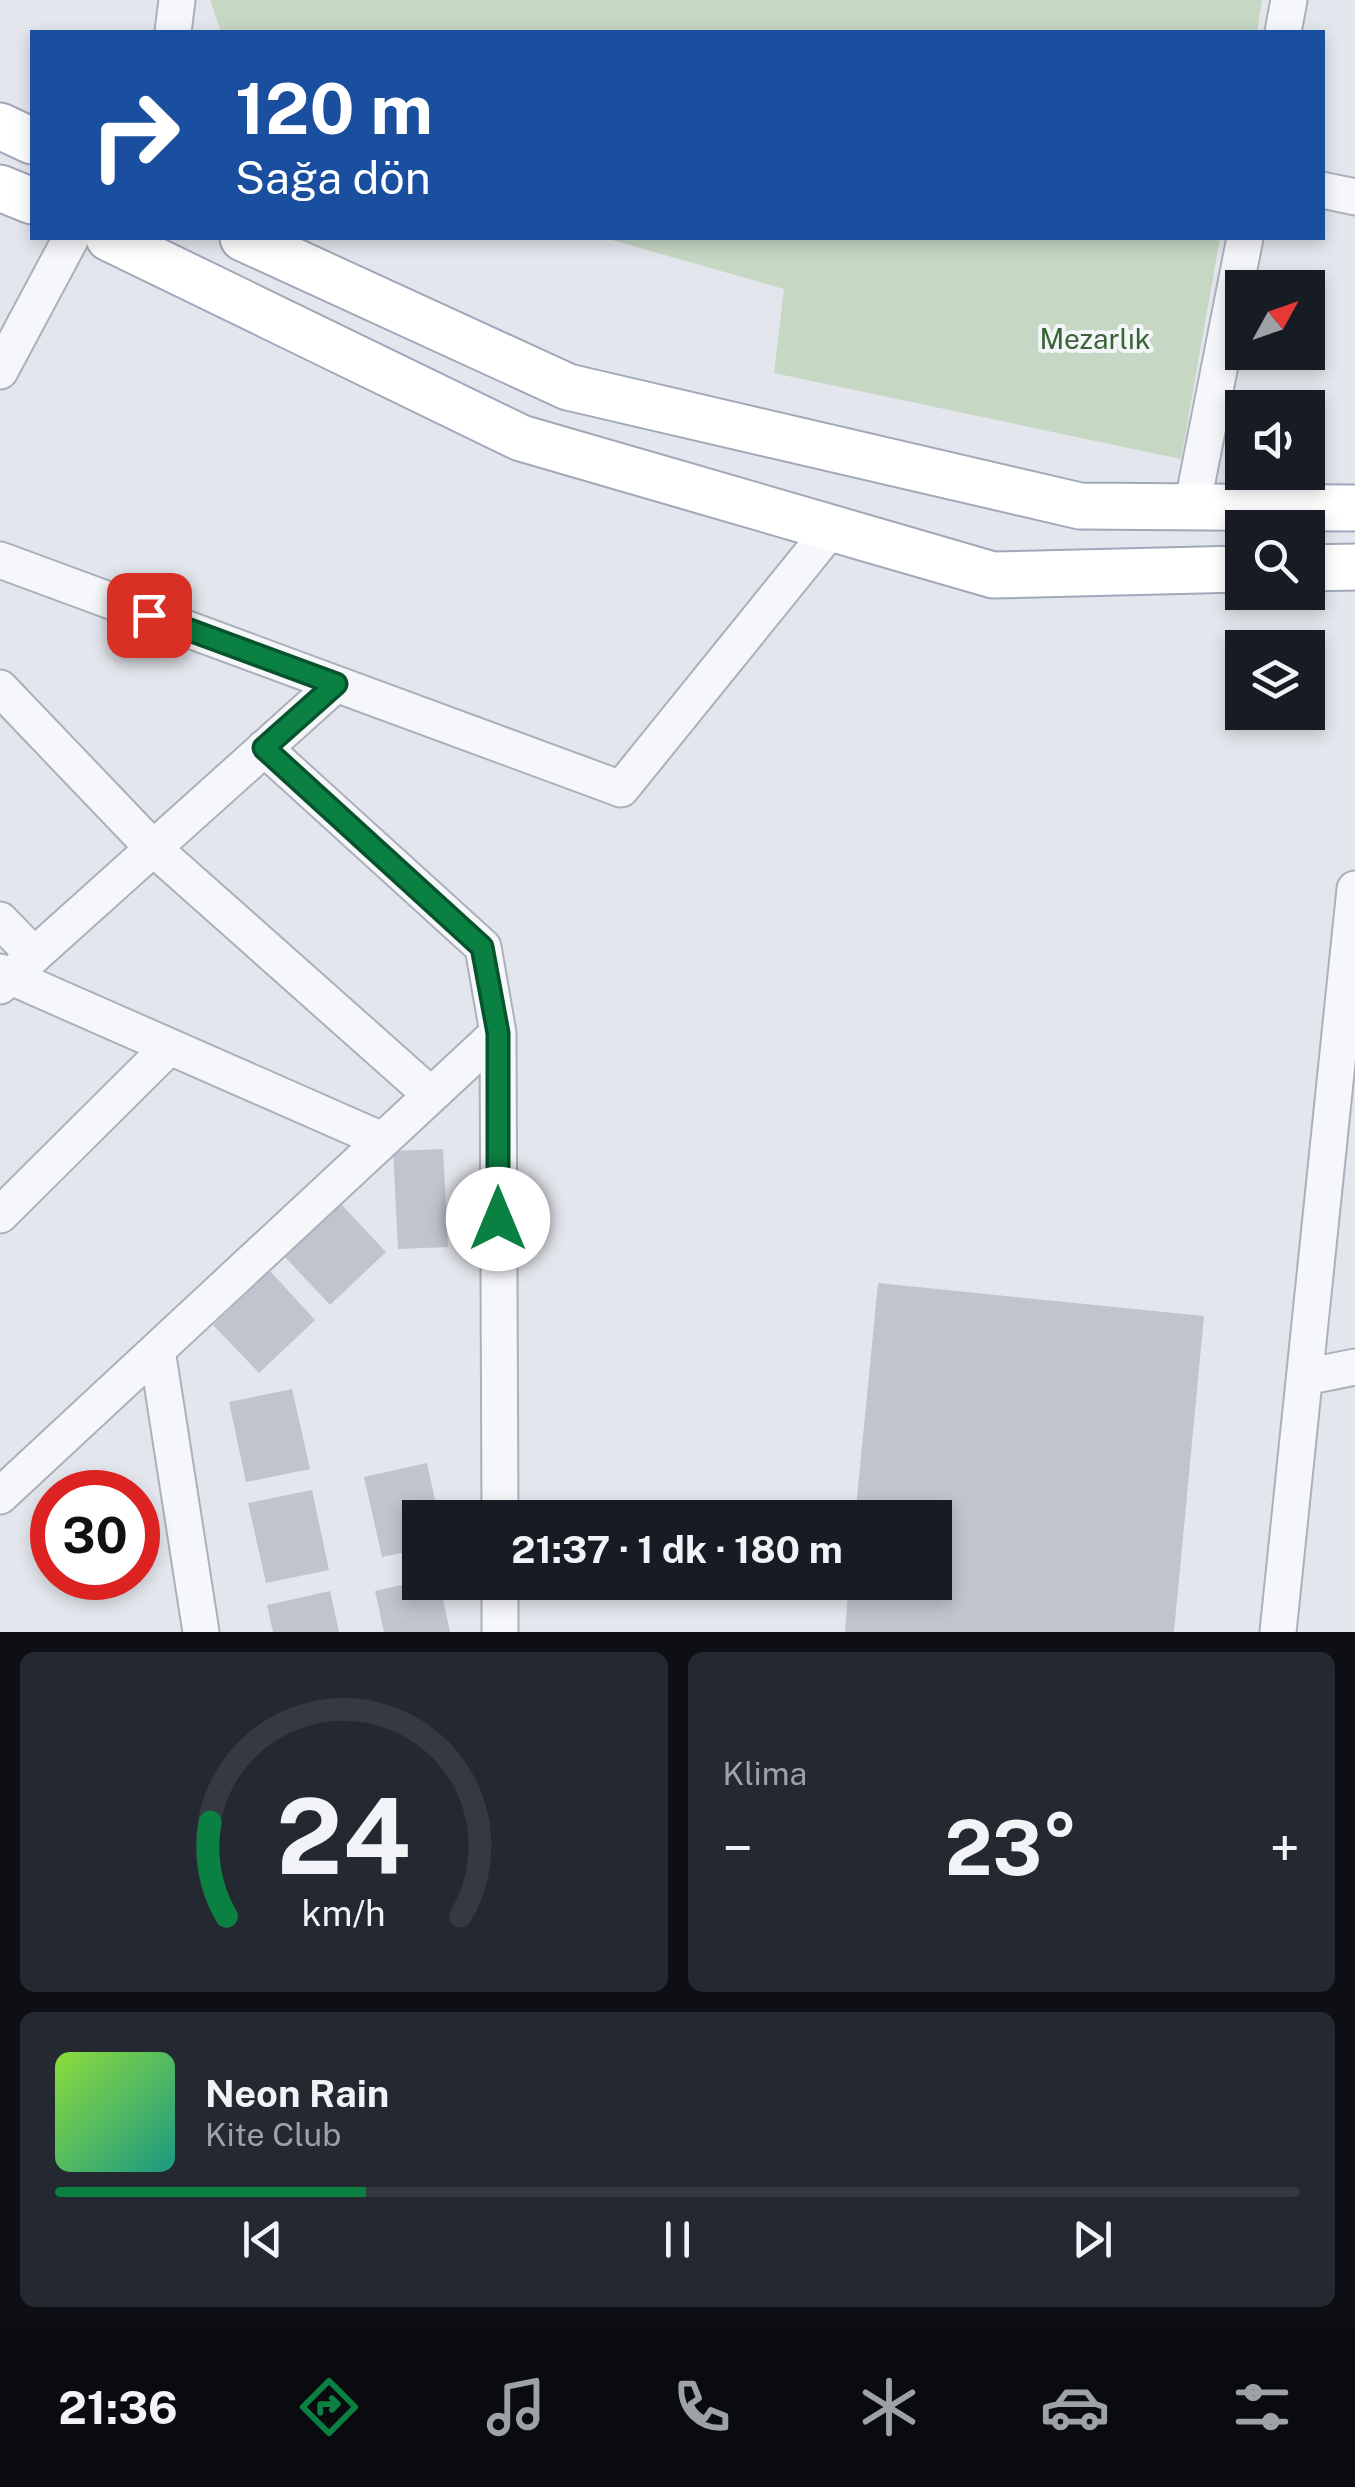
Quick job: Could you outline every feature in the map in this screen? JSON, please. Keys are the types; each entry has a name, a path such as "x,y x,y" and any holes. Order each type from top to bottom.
{"main road":[{"path":"0,126 30,140"},
{"path":"0,188 30,200"},
{"path":"112,240 520,438 993,575 1225,569"},
{"path":"247,240 568,387 1080,506 1355,508"},
{"path":"1325,568 1355,567"}],"street":[{"path":"173,30 177,0"},
{"path":"1283,30 1290,0"},
{"path":"1325,191 1355,197"},
{"path":"0,371 70,240"},
{"path":"1192,506 1246,240"},
{"path":"0,560 620,788 832,528"},
{"path":"10,972 336,684"},
{"path":"0,688 152,847 431,1095"},
{"path":"264,748 482,947 498,1033 500,1500"},
{"path":"1278,1632 1304,1377 1345,1084 1355,889"},
{"path":"0,920 10,972"},
{"path":"10,972 382,1140"},
{"path":"0,1496 498,1033"},
{"path":"0,1215 169,1047"},
{"path":"157,1350 201,1632"},
{"path":"1304,1377 1355,1367"},
{"path":"500,1600 500,1632"}],"green space":[{"path":"210,0 1262,0 1257,30 220,30"},
{"name":"Mezarlık","path":"612,240 1220,240 1181,459 774,373 784,289"}],"building":[{"path":"443,1149 448,1247 398,1249 393,1151"},
{"path":"341,1204 386,1252 330,1305 285,1257"},
{"path":"270,1271 315,1320 259,1373 213,1325"},
{"path":"878,1283 1204,1316 1174,1632 845,1632 848,1600 952,1600 952,1500 857,1500"},
{"path":"292,1389 310,1469 246,1482 229,1402"},
{"path":"427,1463 435,1500 402,1500 402,1553 382,1557 364,1477"},
{"path":"312,1490 329,1570 266,1583 248,1503"},
{"path":"402,1585 402,1600 443,1600 450,1632 384,1632 375,1591"},
{"path":"330,1591 339,1632 273,1632 267,1605"}],"route":[{"path":"149,615 336,684 264,748 482,947 498,1033 498,1219"}]}
